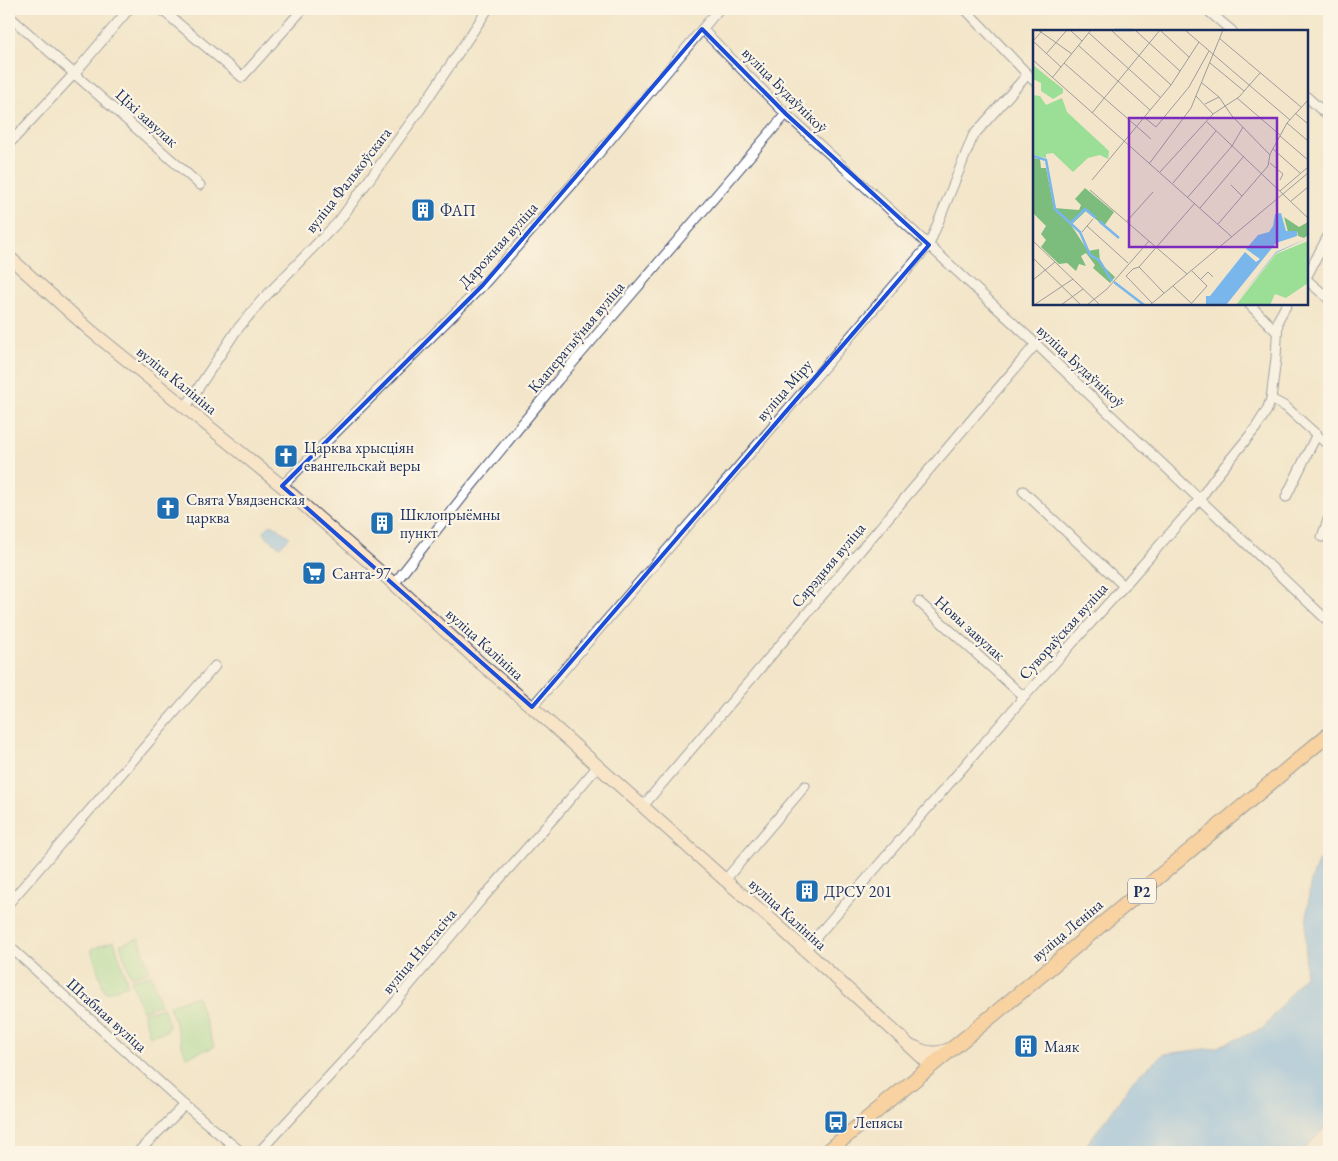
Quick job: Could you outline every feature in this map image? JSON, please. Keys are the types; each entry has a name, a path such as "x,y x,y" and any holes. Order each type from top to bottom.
{"main road":[{"name":"вуліца Леніна","path":"827,1152 1329,734"}],"street":[{"path":"9,144 74,74 129,9"},
{"path":"161,9 242,77 303,9"},
{"name":"вуліца Фалькоўскага","path":"185,408 236,331 261,301 338,220 422,107 488,9"},
{"name":"Дарожная вуліца","path":"282,486 483,285 583,172 719,9"},
{"path":"965,9 1031,77"},
{"path":"1206,9 1231,30"},
{"name":"Ціхі завулак","path":"9,16 200,185"},
{"name":"вуліца Будаўнікоў","path":"702,29 786,114 1036,344 1329,622"},
{"name":"вуліца Міру","path":"532,707 929,245 973,136 1031,77"},
{"path":"1308,98 1329,118"},
{"name":"Кааператыўная вуліца","path":"394,584 558,380 786,114"},
{"path":"1308,276 1329,234"},
{"name":"вуліца Калініна","path":"9,257 90,330 282,486 394,584 479,662 805,950 931,1066"},
{"path":"1308,279 1329,299"},
{"path":"1251,305 1277,332"},
{"name":"Сувораўская вуліца","path":"805,950 1024,697 1200,499 1255,429 1267,410 1271,399 1278,320 1286,305"},
{"name":"Сярэдняя вуліца","path":"643,806 1036,344"},
{"path":"1271,399 1286,407 1329,446"},
{"path":"1286,497 1317,434"},
{"path":"1023,490 1124,586"},
{"path":"1322,537 1329,517"},
{"name":"Новы завулак","path":"919,602 1024,697"},
{"path":"9,903 215,666"},
{"name":"вуліца Настасіча","path":"259,1152 370,1032 481,900 598,766"},
{"path":"726,880 805,786"},
{"name":"Штабная вуліца","path":"9,946 241,1152"},
{"path":"906,1042 919,1050 928,1052 948,1050 955,1047"},
{"path":"906,1042 917,1061 915,1072 909,1084"},
{"path":"138,1152 186,1105"}],"highlighted area":[{"path":"702,29 786,114 929,245 532,707 282,486 483,285"}],"green space":[{"path":"139,938 150,971 131,977 120,944"},
{"path":"114,941 128,985 105,993 91,949"},
{"path":"151,974 161,1004 142,1011 131,980"},
{"path":"197,996 214,1047 186,1057 169,1005"},
{"path":"163,1007 169,1025 166,1031 150,1036 143,1013"}],"water":[{"path":"271,524 290,537 280,547 266,536 264,531"},
{"path":"1329,855 1329,1124 1302,1152 1081,1152 1133,1080 1164,1054 1215,1048 1264,1028 1305,975 1306,928 1310,885 1318,862"}],"place":[{"name":"ФАП","path":"423,210"},
{"name":"Царква хрысціян евангельскай веры","path":"286,456"},
{"name":"Свята Увядзенская царква","path":"168,508"},
{"name":"Шклопрыёмны пункт","path":"382,523"},
{"name":"Санта-97","path":"314,573"},
{"name":"ДРСУ 201","path":"807,891"},
{"name":"Маяк","path":"1026,1046"},
{"name":"Лепясы","path":"836,1122"}]}
